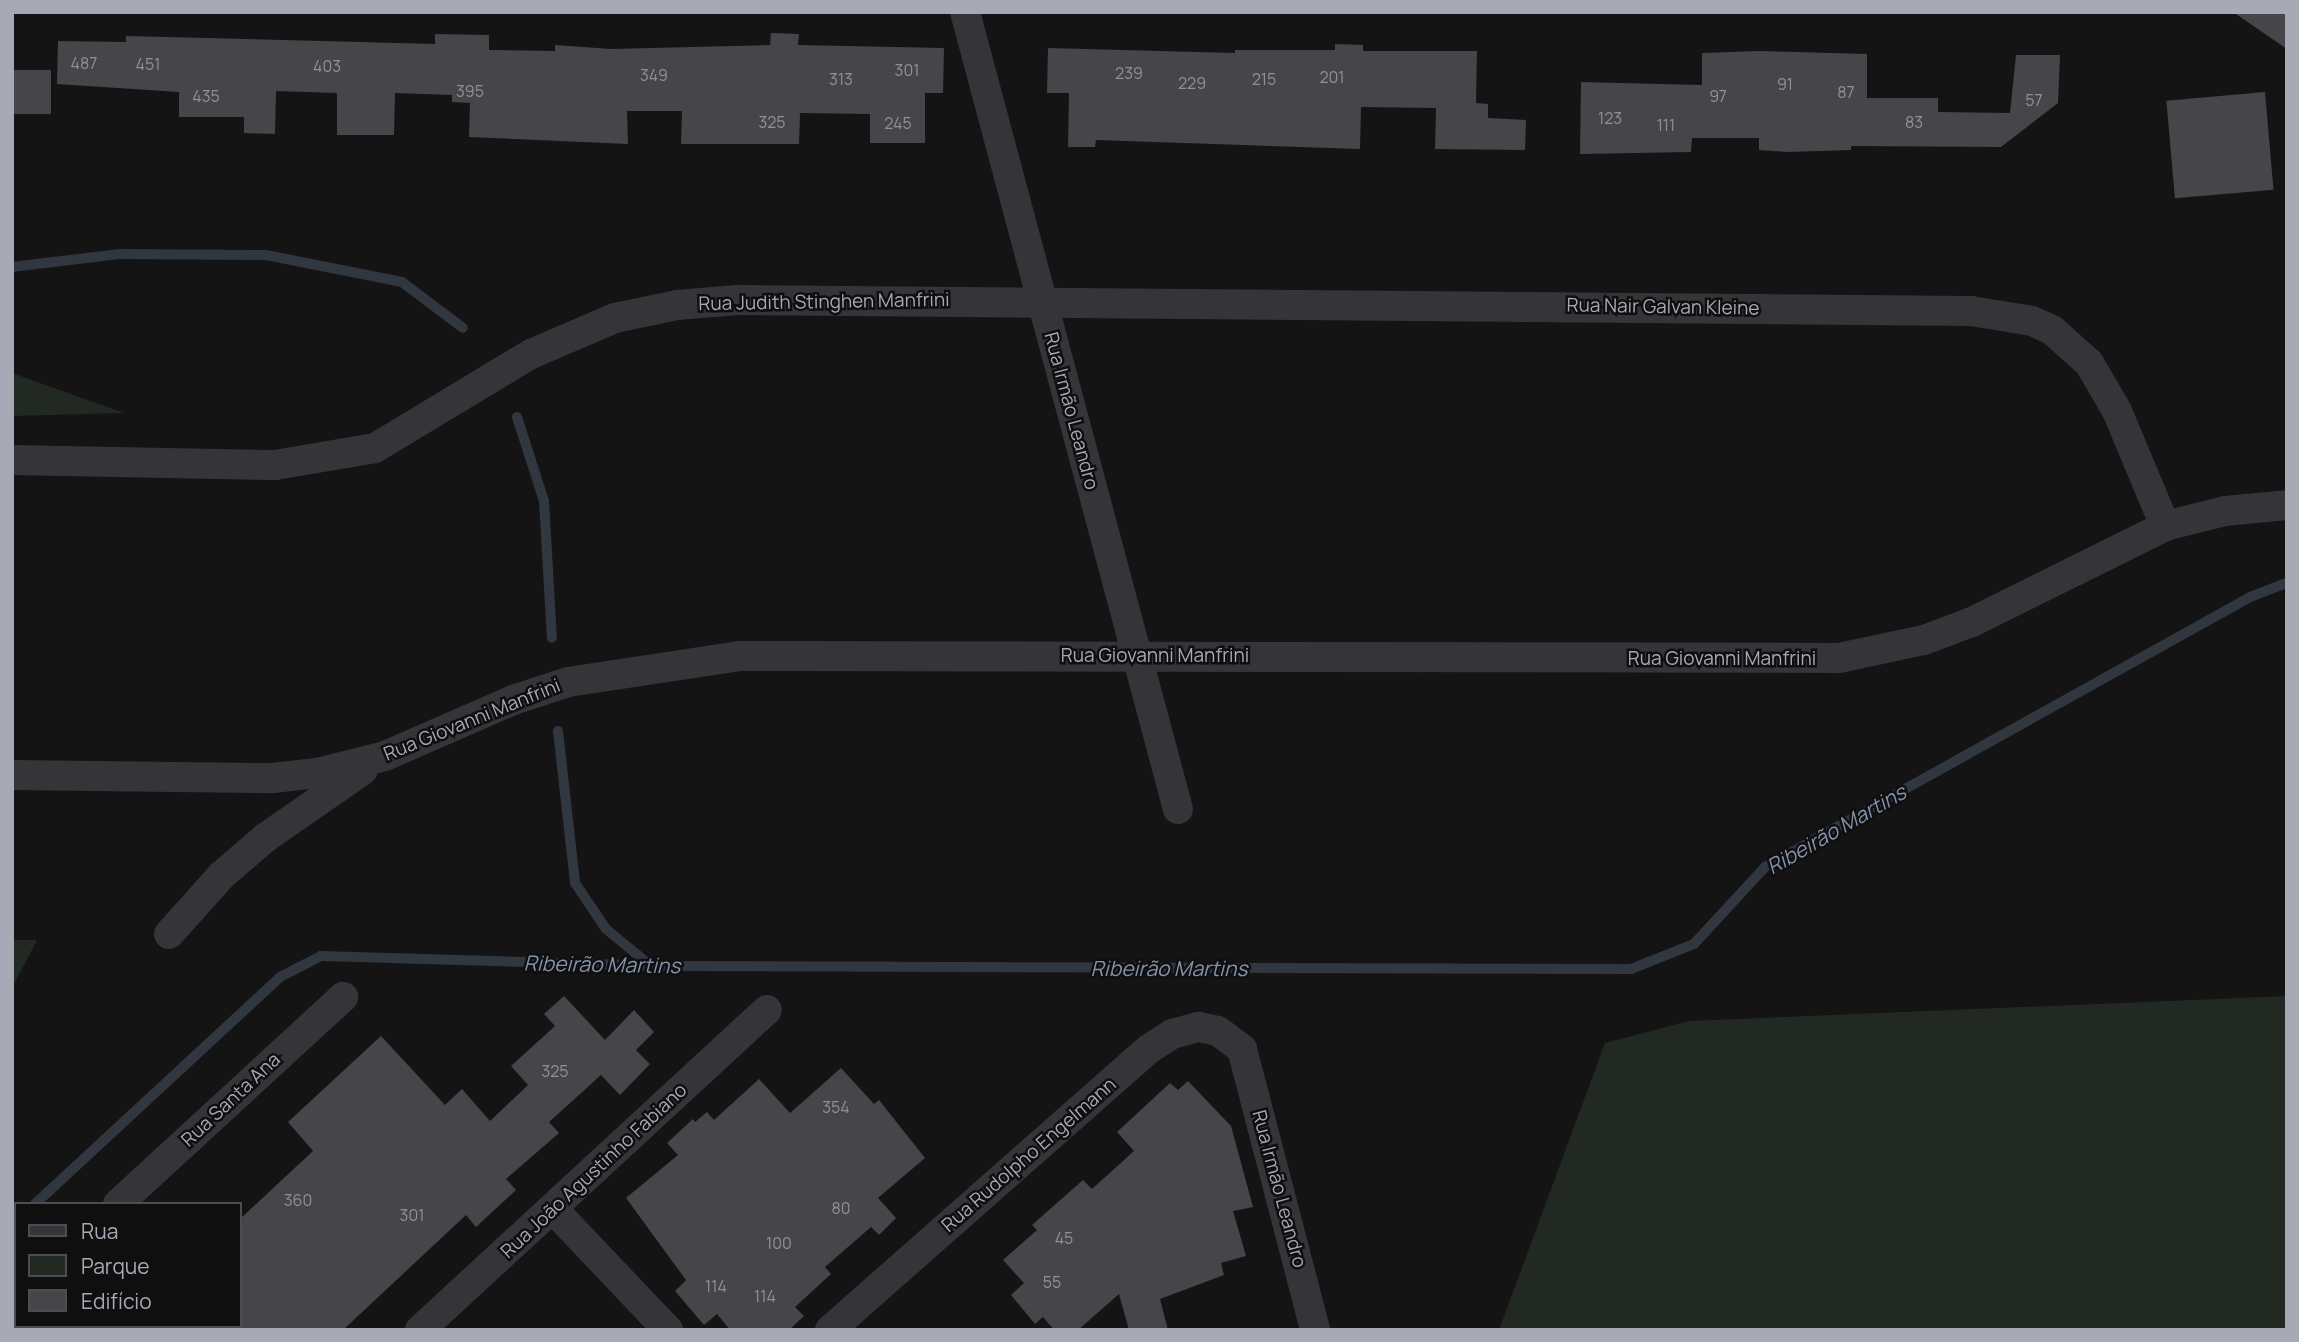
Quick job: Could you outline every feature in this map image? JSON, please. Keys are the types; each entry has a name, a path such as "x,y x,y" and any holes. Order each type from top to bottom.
{"street":[{"name":"Rua Irmão Leandro","path":"965,12 1178,809"},
{"name":"Rua Judith Stinghen Manfrini","path":"12,460 275,464 375,447 531,354 615,318 677,305 737,300 1042,300"},
{"name":"Rua Nair Galvan Kleine","path":"1042,300 2007,314 2052,330 2089,363 2118,411 2165,526"},
{"name":"Rua Giovanni Manfrini","path":"12,775 273,778 317,774 385,756 513,700 568,682 676,663 739,656 1839,658 1923,640 1972,622 2165,526 2225,511 2287,505"},
{"path":"169,934 222,875 265,838 385,756"},
{"name":"Rua Santa Ana","path":"120,1202 343,997"},
{"name":"Rua João Agustinho Fabiano","path":"420,1330 554,1210 767,1010"},
{"name":"Rua Rudolpho Engelmann","path":"830,1330 1149,1049 1172,1034 1199,1027 1218,1031 1242,1049"},
{"name":"Rua Irmão Leandro","path":"1242,1049 1315,1330"},
{"path":"554,1210 668,1330"}],"green space":[{"path":"12,373 124,413 12,416"},
{"path":"12,940 37,940 12,988"},
{"path":"2287,996 2287,1330 1499,1330 1605,1043 1689,1021"}],"building":[{"path":"2233,12 2287,12 2287,49"},
{"path":"771,33 799,34 798,45 944,48 943,93 925,93 925,143 870,143 870,114 800,113 799,144 681,144 682,111 627,111 628,144 469,137 470,103 452,102 452,95 395,93 394,135 337,135 337,93 276,91 275,134 244,133 244,117 179,117 179,92 57,84 58,41 126,42 126,36 435,44 435,34 489,35 489,50 555,51 555,45 611,49 770,45"},
{"path":"1335,44 1363,45 1363,51 1477,51 1476,103 1488,104 1488,118 1526,120 1525,150 1435,149 1436,108 1361,107 1360,149 1096,140 1095,147 1068,147 1069,93 1047,93 1048,48 1235,53 1235,50 1335,50"},
{"path":"1759,51 1867,54 1867,98 1938,98 1938,112 2010,113 2016,55 2060,55 2058,103 2001,147 1851,146 1851,150 1787,152 1759,150 1759,138 1692,138 1691,152 1580,154 1581,82 1702,85 1702,53"},
{"path":"12,70 51,70 51,114 12,114"},
{"path":"2265,92 2274,190 2175,198 2166,101"},
{"path":"564,996 605,1040 634,1010 654,1032 636,1050 650,1064 620,1095 601,1075 549,1122 559,1133 506,1179 516,1190 476,1227 466,1215 343,1330 240,1330 242,1217 313,1151 288,1122 381,1036 445,1105 462,1089 490,1121 528,1085 511,1066 555,1026 544,1014"},
{"path":"841,1068 874,1104 879,1100 925,1158 878,1198 896,1218 879,1235 871,1227 825,1267 831,1274 795,1307 804,1316 789,1330 730,1330 717,1314 704,1325 675,1291 686,1280 626,1198 678,1155 667,1143 693,1119 695,1122 707,1112 714,1120 759,1079 790,1113"},
{"path":"1188,1081 1231,1126 1253,1207 1233,1211 1246,1256 1221,1263 1224,1275 1160,1299 1168,1330 1129,1330 1119,1294 1078,1330 1054,1330 1043,1317 1035,1324 1011,1295 1024,1283 1003,1260 1037,1230 1032,1225 1083,1180 1092,1189 1134,1151 1117,1132 1170,1083 1178,1090"}],"waterway":[{"path":"12,267 119,254 266,255 402,282 463,328"},
{"path":"517,417 544,501 552,638"},
{"name":"Ribeirão Martins","path":"37,1202 280,977 321,956 651,966 1631,969 1694,944 1765,867 2250,597 2287,583"},
{"path":"558,731 575,883 606,929 651,966"}]}
